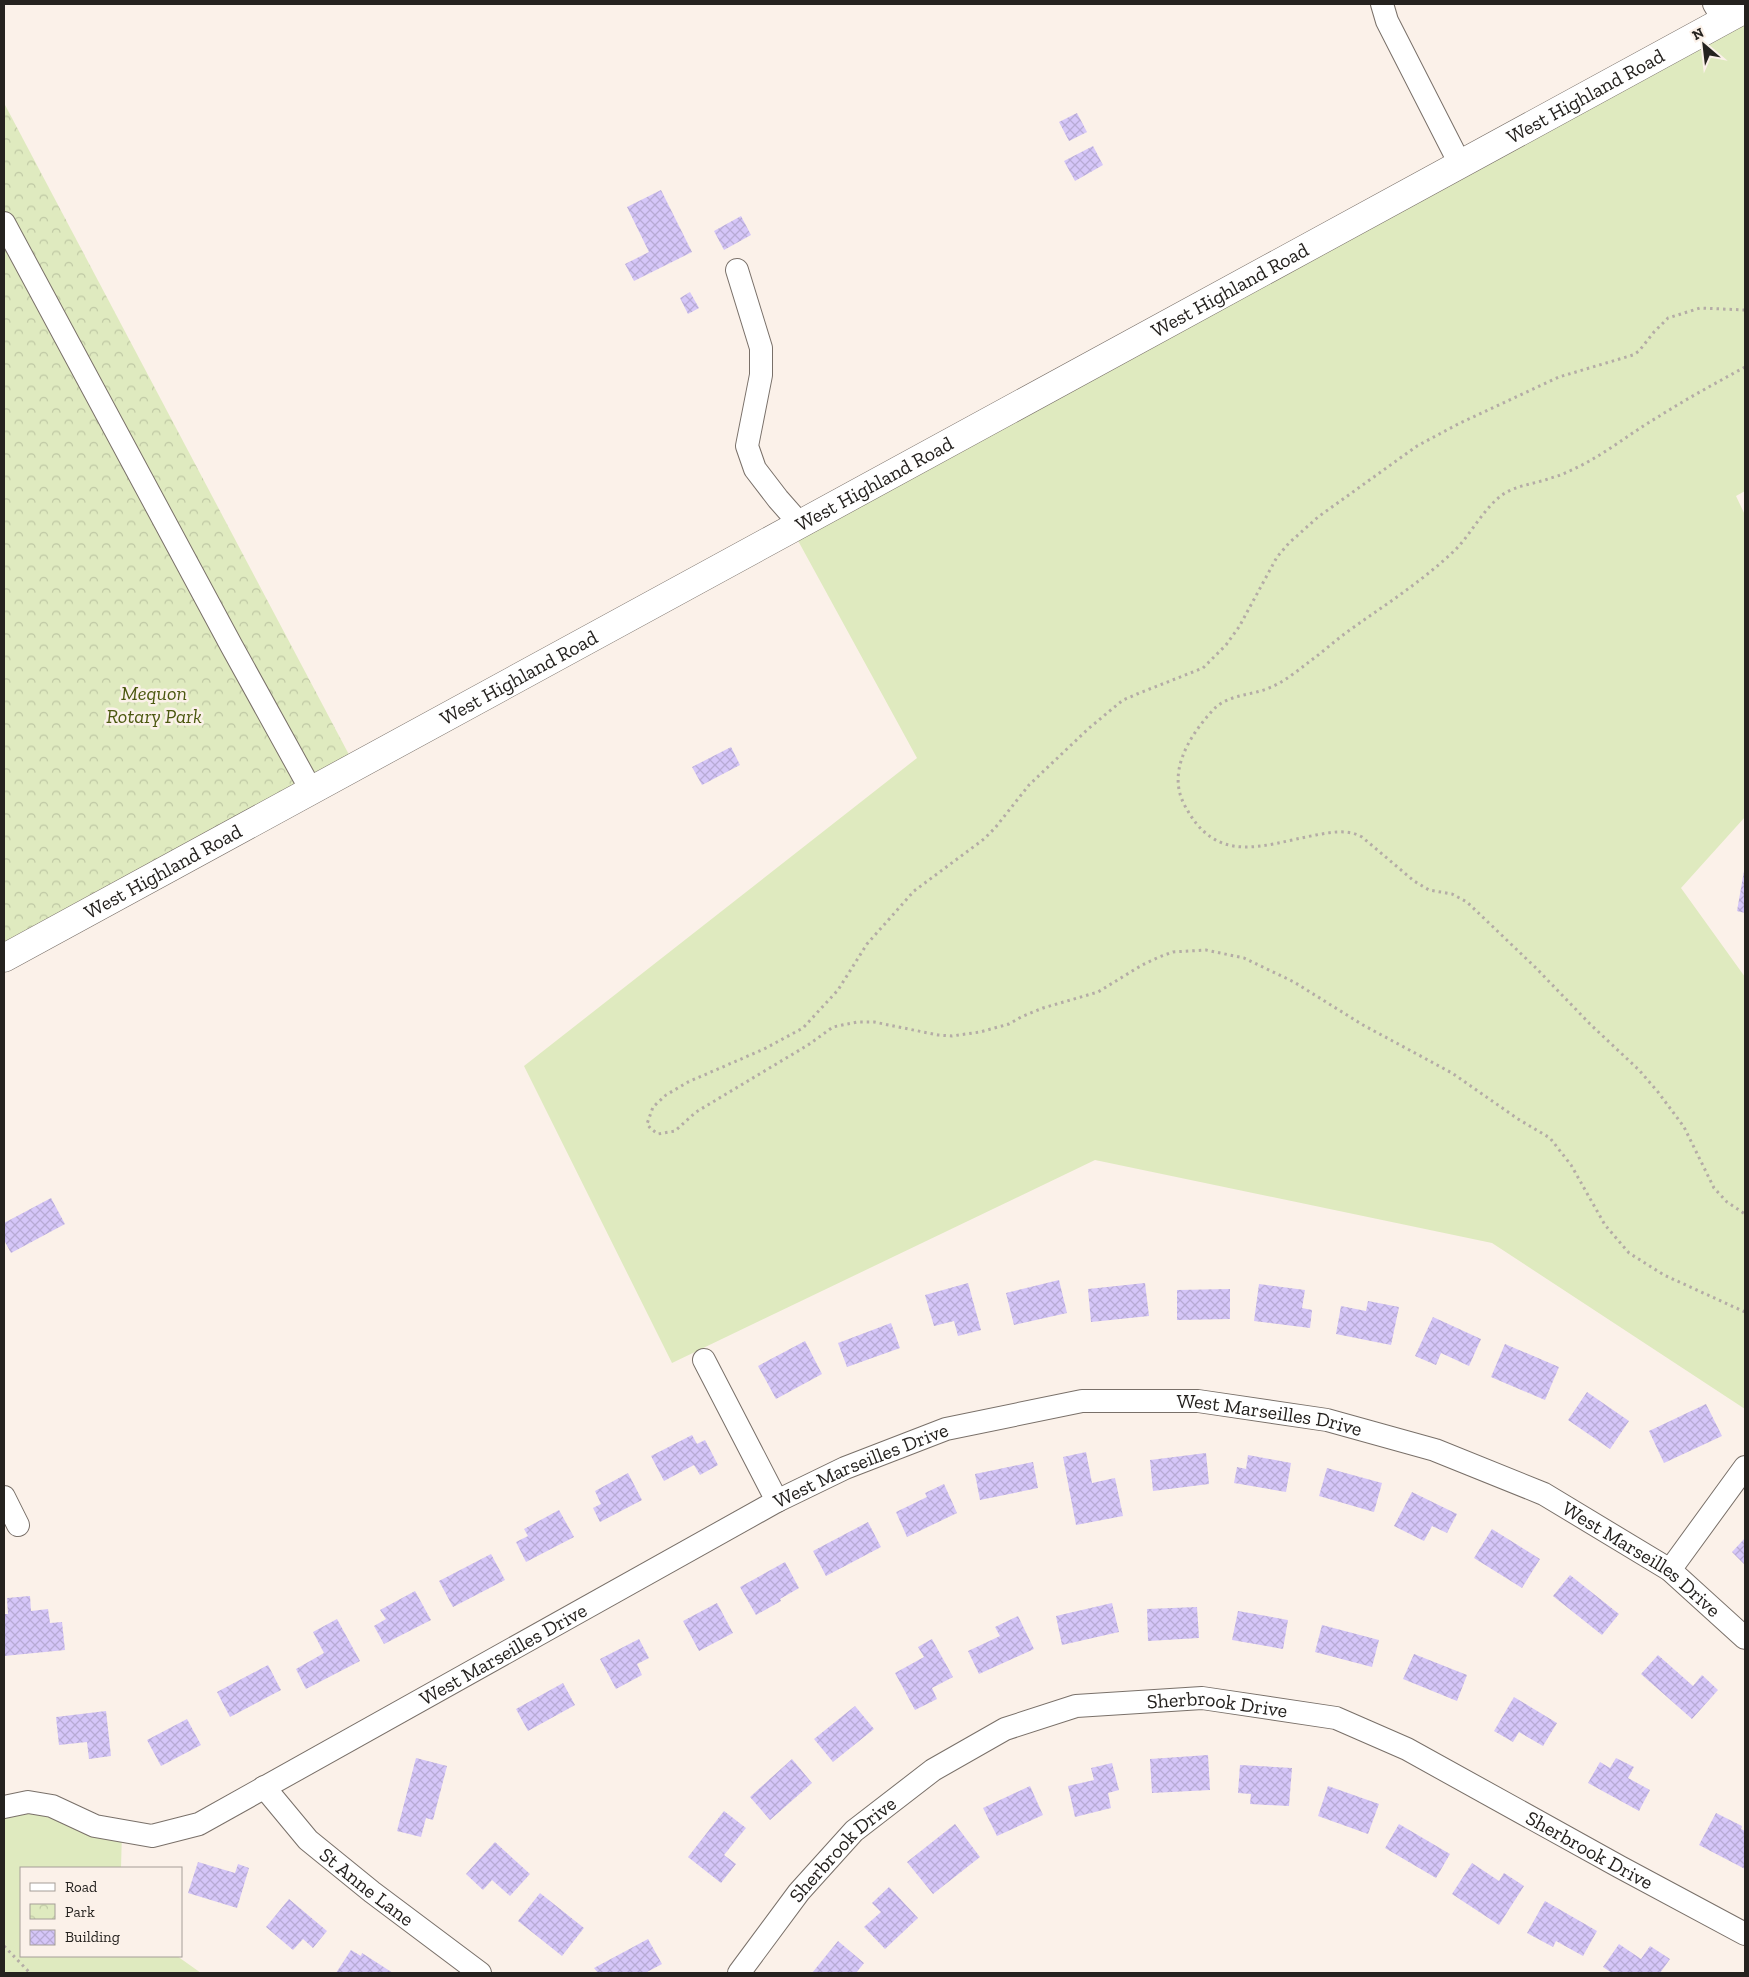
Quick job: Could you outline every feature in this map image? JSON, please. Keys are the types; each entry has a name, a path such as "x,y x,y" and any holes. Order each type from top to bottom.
{"main road":[{"name":"West Highland Road","path":"4,958 1460,164 1728,11"}],"street":[{"path":"1382,4 1387,21 1460,164"},
{"path":"4,223 311,790"},
{"path":"737,270 761,348 761,375 747,446 755,469 800,524"},
{"path":"704,1360 777,1501"},
{"name":"West Marseilles Drive","path":"4,1807 28,1802 52,1806 95,1826 152,1836 199,1824 777,1501 845,1468 946,1429 1082,1401 1198,1401 1327,1420 1435,1450 1544,1494 1670,1570 1745,1638"},
{"path":"1670,1570 1745,1467"},
{"path":"4,1497 18,1525"},
{"name":"Sherbrook Drive","path":"738,1973 799,1892 854,1831 933,1770 1005,1729 1076,1706 1202,1698 1336,1718 1407,1749 1745,1934"},
{"name":"St Anne Lane","path":"264,1787 308,1840 372,1892 480,1973"}],"path":[{"path":"1745,310 1700,308 1668,318 1639,351 1559,378 1460,423 1417,446 1358,488 1302,530 1277,557 1239,627 1212,660 1203,668 1124,700 1088,728 1029,785 984,839 914,891 868,944 838,990 803,1028 764,1049 688,1082 666,1095 653,1107 647,1124 658,1134 675,1131 696,1112 808,1045 833,1027 851,1023 874,1022 938,1035 952,1036 980,1032 1009,1024 1044,1008 1098,992 1142,965 1159,957 1174,952 1206,950 1244,958 1294,982 1363,1025 1452,1073 1518,1119 1550,1138 1571,1165 1605,1225 1629,1253 1664,1275 1745,1312"},
{"path":"1745,368 1658,417 1583,464 1552,478 1511,490 1501,495 1488,508 1468,536 1455,550 1401,595 1352,628 1284,680 1268,688 1230,698 1214,709 1199,728 1183,755 1179,764 1178,778 1183,803 1190,814 1212,838 1222,844 1236,848 1257,847 1336,831 1355,833 1414,881 1429,890 1452,894 1467,902 1639,1070 1684,1127 1714,1188 1727,1202 1745,1214"},
{"path":"4,1946 30,1973"}],"green space":[{"path":"1745,9 1745,491 1736,496 1745,515 1745,817 1681,888 1745,977 1745,1409 1492,1243 1095,1160 672,1363 524,1066 917,758 796,537"},
{"name":"Mequon Rotary Park","path":"4,103 355,766 4,957"},
{"path":"4,1807 122,1831 121,1867 20,1867 20,1957 178,1957 201,1973 4,1973"}],"building":[{"path":"1077,113 1087,132 1069,141 1059,122"},
{"path":"1093,146 1103,165 1075,181 1064,161"},
{"path":"661,190 692,252 634,281 625,264 649,252 627,207"},
{"path":"741,216 751,235 724,250 714,231"},
{"path":"690,292 699,308 688,314 680,298"},
{"path":"731,747 740,765 702,785 692,767"},
{"path":"1745,871 1745,913 1737,911"},
{"path":"51,1198 65,1224 11,1253 4,1240 4,1223"},
{"path":"1059,1280 1067,1313 1014,1325 1006,1293"},
{"path":"968,1283 981,1330 958,1336 954,1321 934,1326 925,1295"},
{"path":"1145,1283 1149,1316 1091,1322 1088,1289"},
{"path":"1259,1284 1305,1290 1302,1308 1312,1310 1310,1328 1254,1321"},
{"path":"1230,1289 1230,1319 1177,1320 1177,1290"},
{"path":"1368,1301 1399,1307 1391,1345 1336,1334 1341,1306 1366,1311"},
{"path":"1433,1317 1481,1339 1469,1366 1441,1353 1436,1365 1415,1356"},
{"path":"891,1323 900,1348 847,1367 838,1343"},
{"path":"805,1341 822,1374 776,1399 758,1366"},
{"path":"1505,1344 1559,1367 1545,1400 1491,1377"},
{"path":"1587,1392 1629,1421 1610,1449 1568,1420"},
{"path":"1706,1404 1722,1436 1664,1463 1649,1431"},
{"path":"692,1435 697,1444 705,1440 718,1465 700,1475 694,1465 664,1481 651,1456"},
{"path":"1086,1452 1092,1483 1115,1478 1123,1516 1076,1525 1063,1457"},
{"path":"1206,1453 1209,1484 1153,1491 1150,1460"},
{"path":"1248,1455 1291,1463 1286,1492 1234,1483 1237,1467 1246,1469"},
{"path":"1033,1462 1038,1488 980,1500 975,1474"},
{"path":"1327,1468 1382,1483 1374,1512 1319,1496"},
{"path":"628,1473 642,1500 600,1522 593,1508 601,1504 595,1491"},
{"path":"944,1484 957,1513 907,1537 896,1512 927,1497 925,1493"},
{"path":"1412,1492 1457,1514 1447,1533 1432,1526 1424,1541 1394,1526"},
{"path":"559,1510 574,1537 526,1562 516,1542 528,1536 524,1529"},
{"path":"868,1522 881,1547 826,1576 813,1551"},
{"path":"1492,1529 1540,1559 1522,1588 1474,1558"},
{"path":"1745,1538 1745,1565 1732,1552"},
{"path":"491,1554 505,1580 453,1607 439,1581"},
{"path":"785,1562 799,1588 756,1615 740,1587"},
{"path":"1570,1575 1619,1614 1602,1635 1553,1596"},
{"path":"415,1591 431,1620 384,1644 374,1626 386,1619 380,1610"},
{"path":"30,1596 31,1611 48,1609 50,1623 62,1622 65,1650 4,1656 4,1614 8,1614 7,1598"},
{"path":"717,1603 733,1633 699,1651 683,1621"},
{"path":"1112,1603 1119,1632 1062,1645 1056,1616"},
{"path":"1197,1607 1199,1638 1148,1641 1147,1609"},
{"path":"1238,1611 1288,1620 1283,1649 1232,1640"},
{"path":"1018,1616 1034,1649 979,1674 968,1651 1000,1636 995,1627"},
{"path":"337,1619 360,1661 306,1689 296,1669 324,1653 313,1632"},
{"path":"1322,1625 1379,1640 1372,1667 1315,1652"},
{"path":"639,1639 649,1658 637,1664 642,1675 616,1689 600,1659"},
{"path":"932,1639 953,1677 932,1688 937,1699 915,1710 895,1673 924,1657 918,1647"},
{"path":"1414,1654 1467,1675 1457,1701 1403,1679"},
{"path":"1658,1655 1693,1686 1702,1675 1718,1690 1692,1719 1641,1674"},
{"path":"268,1665 281,1690 230,1717 217,1692"},
{"path":"563,1683 575,1705 528,1731 516,1709"},
{"path":"1514,1697 1557,1723 1543,1746 1519,1732 1513,1742 1494,1731"},
{"path":"855,1706 874,1729 833,1762 814,1739"},
{"path":"106,1711 111,1756 89,1759 87,1742 59,1745 56,1717"},
{"path":"187,1719 201,1745 161,1766 147,1740"},
{"path":"1208,1755 1210,1790 1152,1793 1150,1759"},
{"path":"416,1758 447,1766 433,1820 426,1818 421,1837 397,1831"},
{"path":"1616,1758 1634,1767 1628,1778 1650,1790 1639,1811 1588,1783 1600,1762 1610,1768"},
{"path":"792,1759 812,1783 770,1820 750,1797"},
{"path":"1112,1763 1119,1790 1108,1793 1111,1808 1075,1817 1068,1786 1094,1780 1091,1768"},
{"path":"1240,1765 1292,1768 1289,1806 1250,1804 1251,1794 1238,1793"},
{"path":"1030,1786 1043,1815 997,1836 983,1808"},
{"path":"1328,1786 1379,1804 1368,1834 1318,1816"},
{"path":"724,1811 746,1828 724,1855 736,1864 721,1883 688,1857"},
{"path":"1716,1813 1742,1826 1741,1829 1745,1831 1745,1869 1699,1845"},
{"path":"955,1824 980,1857 933,1894 907,1862"},
{"path":"1399,1824 1450,1854 1436,1878 1385,1848"},
{"path":"495,1842 530,1874 510,1896 492,1880 483,1890 466,1874"},
{"path":"198,1862 235,1873 238,1864 249,1868 237,1908 188,1893"},
{"path":"1472,1863 1499,1881 1504,1873 1524,1886 1499,1925 1452,1894"},
{"path":"889,1887 918,1918 885,1949 864,1927 881,1912 872,1903"},
{"path":"540,1893 584,1928 562,1956 518,1921"},
{"path":"289,1899 327,1931 313,1948 303,1939 293,1950 266,1927"},
{"path":"1545,1901 1597,1931 1583,1956 1556,1941 1553,1947 1527,1933"},
{"path":"648,1939 662,1964 645,1973 598,1973 594,1968"},
{"path":"838,1941 864,1963 856,1973 812,1973"},
{"path":"1619,1944 1641,1959 1650,1946 1670,1959 1660,1973 1612,1973 1603,1967"},
{"path":"351,1950 361,1956 362,1953 393,1973 336,1973"}]}
